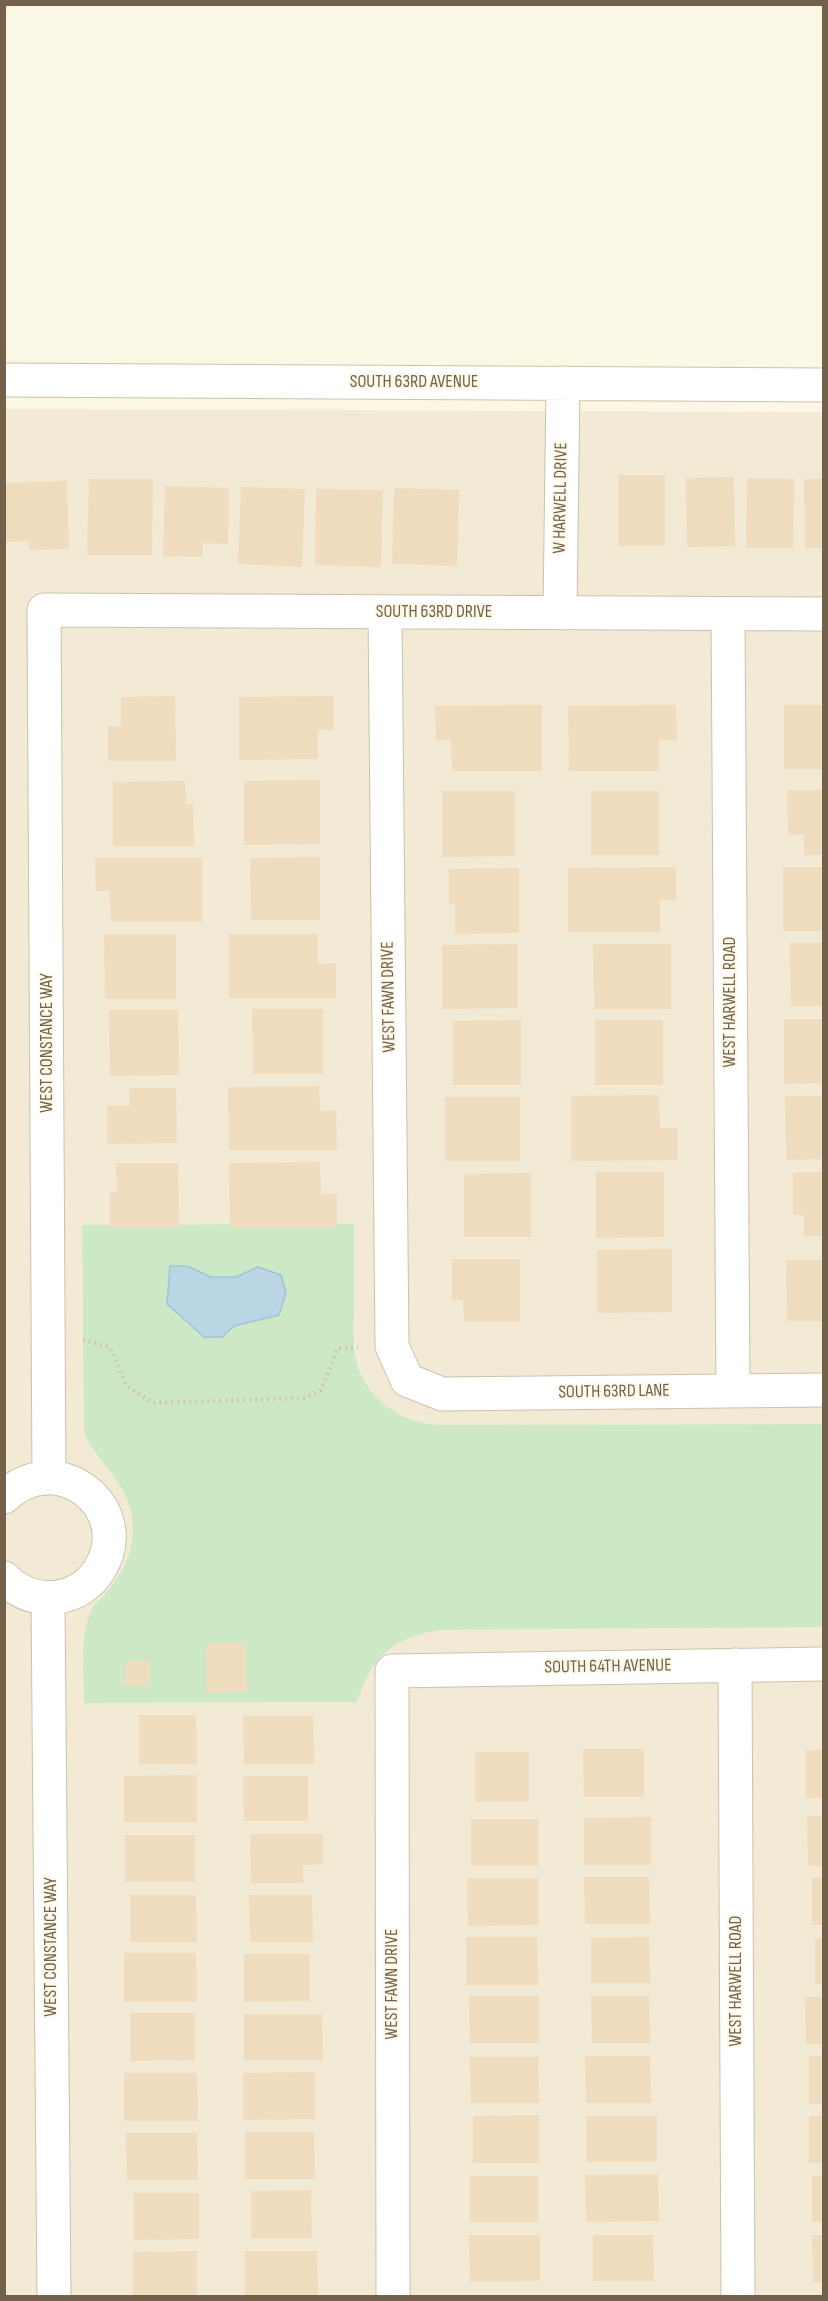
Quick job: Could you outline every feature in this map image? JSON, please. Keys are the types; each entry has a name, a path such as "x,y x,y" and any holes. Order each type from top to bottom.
{"street":[{"name":"SOUTH 63RD AVENUE","path":"4,380 824,385"},
{"name":"W HARWELL DRIVE","path":"560,613 563,383"},
{"name":"SOUTH 63RD DRIVE","path":"44,609 824,614"},
{"name":"WEST CONSTANCE WAY","path":"44,609 48,1477"},
{"name":"WEST FAWN DRIVE","path":"385,612 392,1346 407,1380"},
{"name":"WEST HARWELL ROAD","path":"728,614 733,1390"},
{"name":"SOUTH 63RD LANE","path":"407,1380 442,1394 824,1390"},
{"path":"4,1497 30,1480 48,1477 66,1480 81,1487 94,1498 104,1513 108,1530 108,1547 104,1563 94,1578 73,1593 48,1598 29,1595 13,1587 4,1578"},
{"name":"WEST CONSTANCE WAY","path":"48,1598 54,2296"},
{"name":"SOUTH 64TH AVENUE","path":"392,1671 824,1664"},
{"name":"WEST HARWELL ROAD","path":"735,1665 738,2296"},
{"name":"WEST FAWN DRIVE","path":"392,1671 393,2296"}],"path":[{"path":"49,1337 77,1338 110,1347 127,1386 153,1403 305,1398 321,1390 338,1348 392,1346"}],"shaded area":[{"path":"5,409 823,412 823,1424 436,1425 419,1423 389,1409 377,1398 365,1382 357,1363 354,1343 353,1224 82,1226 84,1431 94,1453 123,1488 130,1508 133,1529 132,1546 120,1576 98,1599 87,1624 85,1703 357,1702 372,1666 385,1651 402,1640 420,1633 440,1630 823,1627 823,2296 5,2296"}],"green space":[{"path":"354,1224 354,1348 357,1363 362,1376 377,1398 410,1419 436,1425 823,1424 823,1627 440,1630 410,1638 386,1651 369,1672 357,1702 84,1703 84,1644 87,1622 93,1607 123,1569 130,1550 133,1530 126,1498 95,1452 84,1431 82,1225"}],"water":[{"path":"170,1266 187,1266 211,1277 236,1277 258,1267 281,1275 286,1293 279,1315 234,1326 222,1337 204,1337 167,1304"}],"building":[{"path":"618,475 665,475 665,546 618,546"},
{"path":"734,477 735,546 687,547 686,478"},
{"path":"747,478 794,479 793,548 746,548"},
{"path":"89,479 153,479 152,555 87,555"},
{"path":"804,479 824,479 824,548 805,548"},
{"path":"67,481 69,549 29,550 29,541 5,542 4,483"},
{"path":"165,486 229,488 228,544 203,543 202,557 163,556"},
{"path":"241,487 305,489 302,567 238,564"},
{"path":"394,488 459,490 457,566 392,564"},
{"path":"316,489 383,490 381,567 315,565"},
{"path":"175,696 176,761 108,761 108,726 121,726 121,697"},
{"path":"334,696 334,730 318,730 318,759 239,760 239,697"},
{"path":"542,705 542,771 452,771 451,740 436,740 435,706"},
{"path":"676,705 677,740 659,740 659,771 569,771 568,706"},
{"path":"784,705 824,705 824,769 784,769"},
{"path":"320,780 320,844 244,845 244,781"},
{"path":"185,781 186,804 193,804 194,846 113,846 113,782"},
{"path":"787,790 824,790 824,855 804,855 804,834 788,835"},
{"path":"442,791 515,791 515,856 442,857"},
{"path":"591,791 659,791 659,855 591,855"},
{"path":"320,857 320,920 251,920 250,858"},
{"path":"95,858 202,858 202,922 111,922 110,891 96,891"},
{"path":"676,867 676,900 660,900 660,932 568,932 568,868"},
{"path":"783,867 824,867 824,931 783,931"},
{"path":"519,868 519,933 455,934 455,904 449,904 449,869"},
{"path":"104,934 176,934 176,999 105,999"},
{"path":"229,934 318,934 318,964 336,963 336,998 229,998"},
{"path":"790,943 824,943 824,1006 791,1006"},
{"path":"518,944 518,1008 442,1009 442,945"},
{"path":"593,944 671,944 671,1009 594,1009"},
{"path":"252,1009 323,1009 323,1074 253,1074"},
{"path":"109,1010 178,1010 179,1075 110,1076"},
{"path":"784,1019 824,1019 824,1083 784,1084"},
{"path":"521,1020 521,1085 453,1085 453,1021"},
{"path":"595,1020 663,1020 663,1085 595,1085"},
{"path":"319,1086 320,1111 336,1110 337,1150 229,1150 228,1087"},
{"path":"129,1088 176,1088 177,1143 107,1144 107,1106 130,1106"},
{"path":"659,1095 660,1128 678,1128 678,1160 571,1161 571,1096"},
{"path":"785,1096 824,1096 824,1159 786,1160"},
{"path":"445,1097 520,1097 520,1161 445,1161"},
{"path":"320,1162 321,1194 337,1194 337,1227 230,1228 229,1163"},
{"path":"116,1163 178,1163 179,1227 110,1227 110,1192 117,1192"},
{"path":"596,1172 664,1172 664,1237 596,1238"},
{"path":"824,1172 824,1236 804,1236 804,1215 793,1215 793,1173"},
{"path":"531,1173 531,1237 464,1237 464,1174"},
{"path":"672,1249 672,1312 597,1313 597,1250"},
{"path":"452,1259 520,1259 520,1322 464,1322 463,1300 452,1300"},
{"path":"786,1260 824,1260 824,1321 787,1321"},
{"path":"245,1642 247,1691 207,1693 205,1644"},
{"path":"126,1660 150,1661 149,1686 124,1685"},
{"path":"139,1715 196,1715 197,1764 139,1764"},
{"path":"243,1716 313,1716 314,1764 244,1764"},
{"path":"583,1749 644,1749 644,1797 584,1797"},
{"path":"806,1750 824,1750 824,1798 806,1798"},
{"path":"475,1752 529,1752 529,1802 475,1802"},
{"path":"197,1775 197,1822 124,1822 124,1776"},
{"path":"243,1776 308,1776 308,1821 244,1821"},
{"path":"807,1816 824,1816 824,1866 808,1866"},
{"path":"651,1817 651,1865 584,1865 584,1818"},
{"path":"471,1819 538,1819 538,1866 471,1866"},
{"path":"250,1834 323,1834 323,1864 303,1865 303,1883 251,1883"},
{"path":"125,1835 195,1835 195,1882 125,1882"},
{"path":"584,1877 649,1877 650,1924 585,1924"},
{"path":"467,1878 538,1878 538,1925 468,1926"},
{"path":"812,1878 824,1878 824,1925 812,1925"},
{"path":"130,1895 196,1895 197,1942 130,1942"},
{"path":"249,1895 312,1895 313,1942 250,1942"},
{"path":"466,1937 537,1937 538,1985 466,1985"},
{"path":"649,1937 650,1983 591,1983 591,1938"},
{"path":"815,1938 824,1938 824,1984 815,1984"},
{"path":"124,1953 196,1953 197,2002 124,2002"},
{"path":"244,1954 310,1954 310,2001 244,2002"},
{"path":"469,1996 539,1996 539,2043 470,2043"},
{"path":"591,1996 649,1996 650,2043 592,2043"},
{"path":"805,1997 824,1997 824,2044 806,2044"},
{"path":"130,2013 195,2013 195,2060 130,2061"},
{"path":"244,2014 322,2014 323,2060 244,2060"},
{"path":"585,2056 650,2056 651,2103 586,2103"},
{"path":"809,2056 824,2056 824,2103 809,2104"},
{"path":"470,2057 538,2057 539,2103 471,2103"},
{"path":"315,2072 315,2119 243,2120 243,2073"},
{"path":"124,2073 197,2073 198,2121 124,2121"},
{"path":"539,2115 539,2163 473,2163 473,2116"},
{"path":"586,2116 657,2116 657,2162 586,2162"},
{"path":"809,2116 824,2116 824,2163 809,2163"},
{"path":"245,2132 314,2132 315,2179 245,2179"},
{"path":"126,2133 197,2133 198,2180 127,2180"},
{"path":"658,2174 659,2221 586,2222 585,2175"},
{"path":"824,2175 824,2222 812,2222 812,2176"},
{"path":"470,2176 538,2176 538,2222 470,2222"},
{"path":"311,2190 312,2238 251,2238 251,2191"},
{"path":"134,2193 199,2193 199,2239 134,2240"},
{"path":"469,2235 540,2235 540,2281 470,2282"},
{"path":"593,2235 653,2235 654,2281 593,2281"},
{"path":"812,2235 824,2235 824,2282 813,2282"},
{"path":"197,2251 197,2296 133,2296 133,2252"},
{"path":"245,2251 317,2251 318,2296 245,2296"}]}
